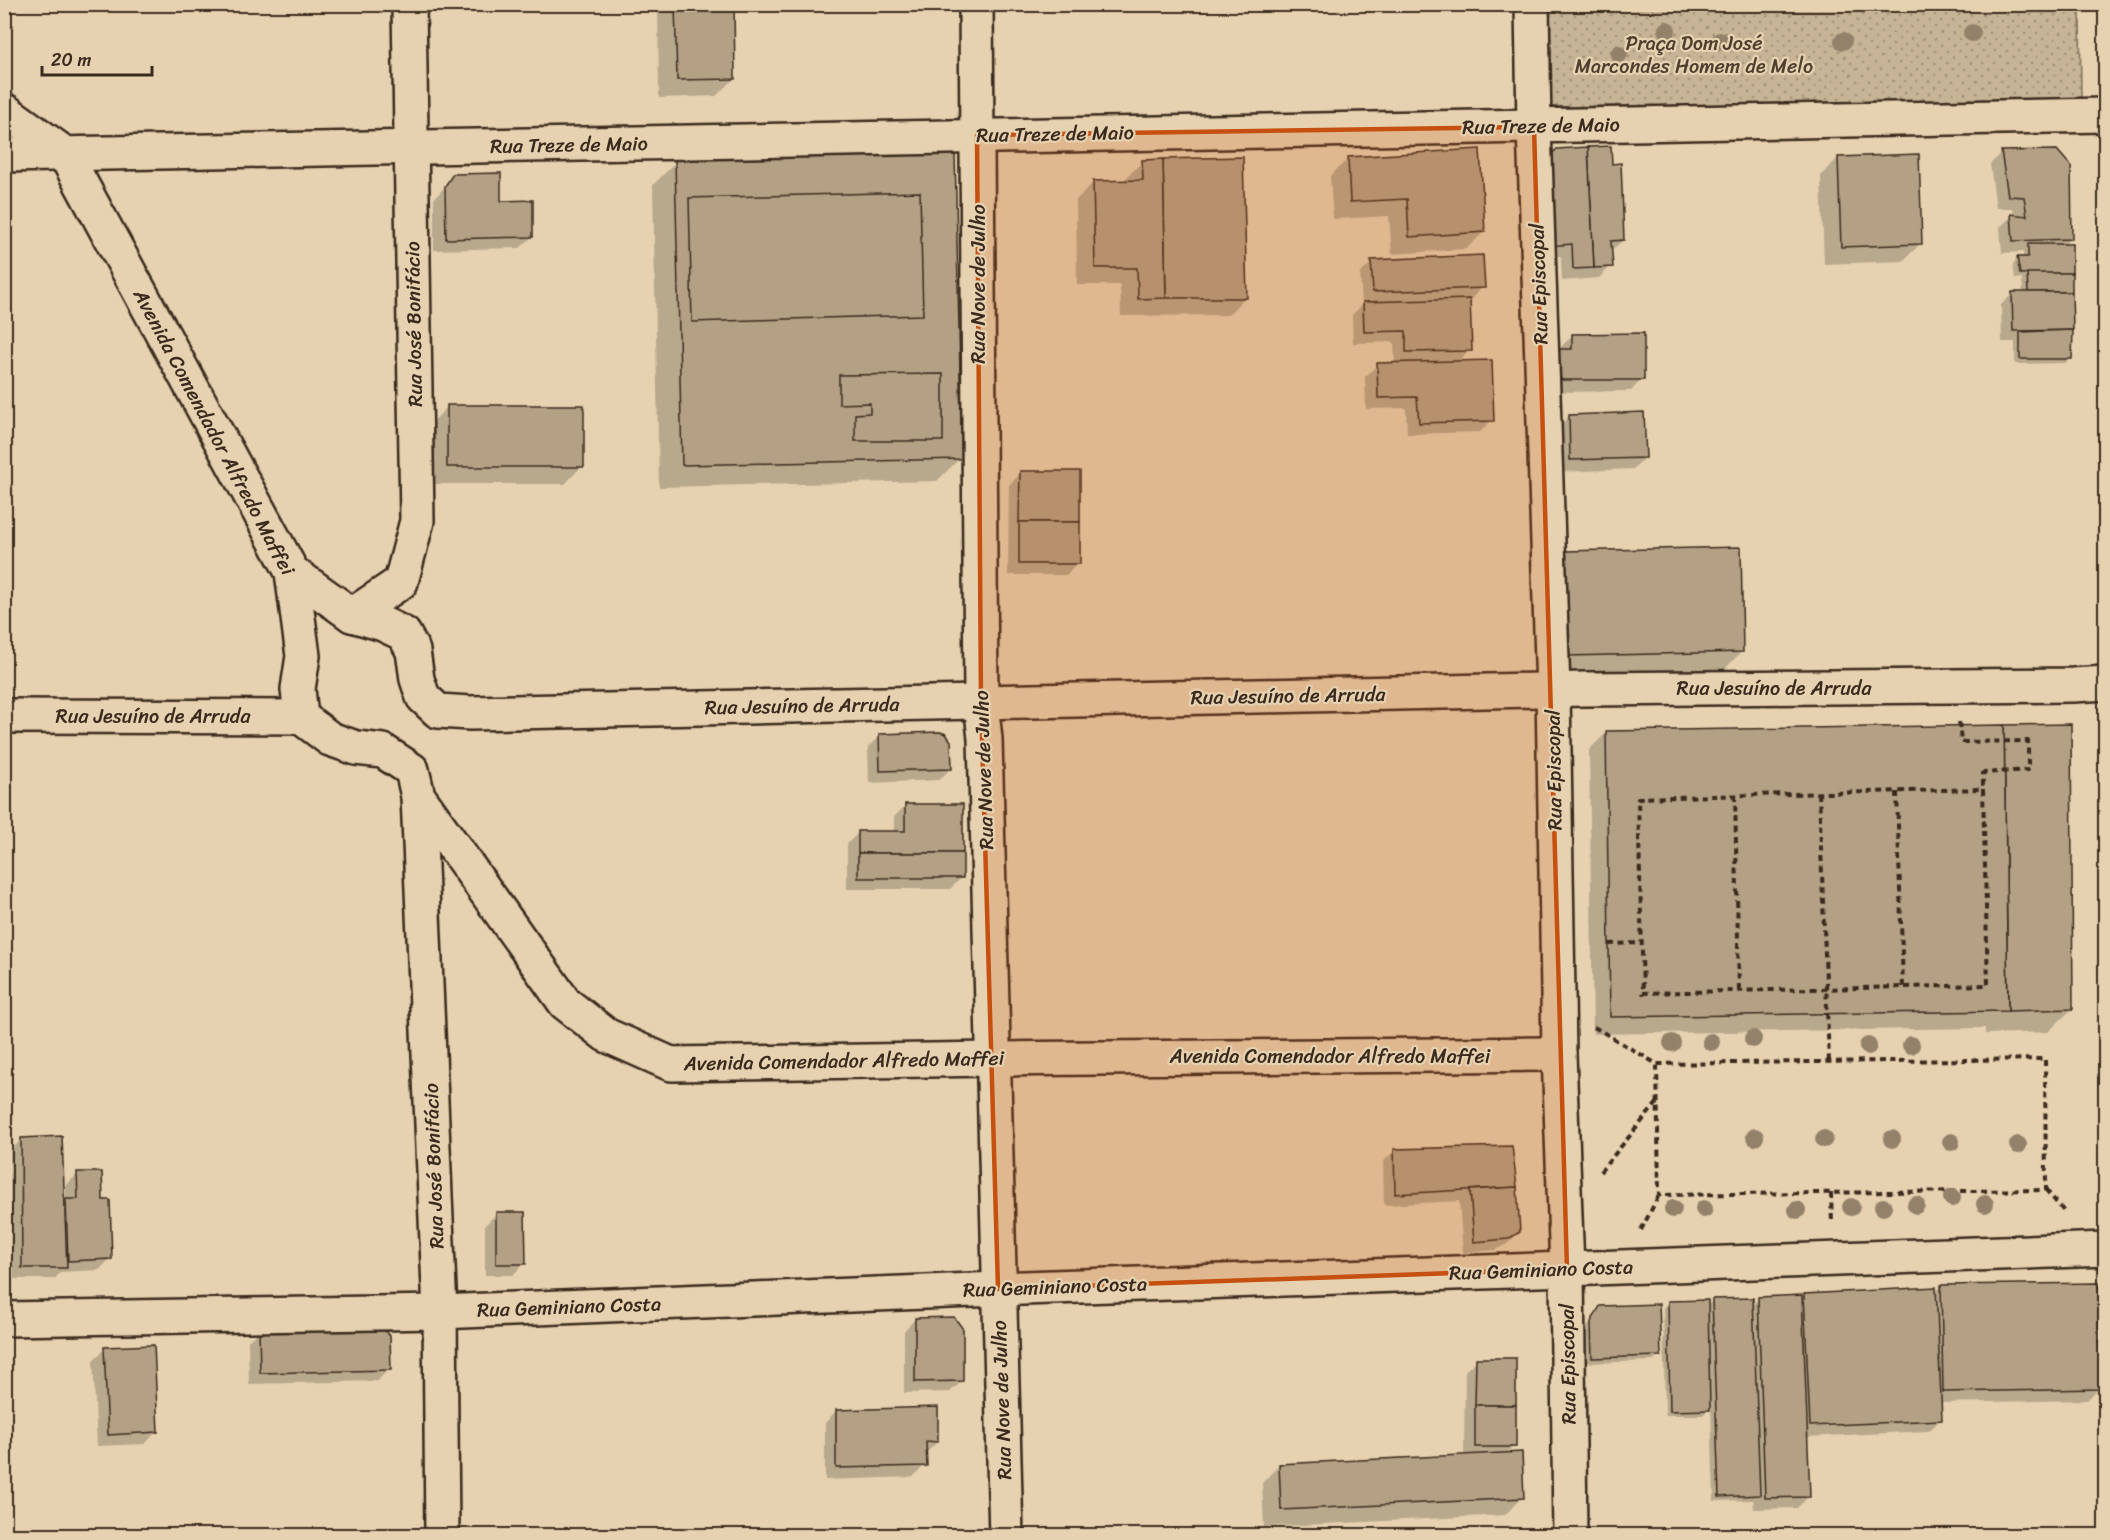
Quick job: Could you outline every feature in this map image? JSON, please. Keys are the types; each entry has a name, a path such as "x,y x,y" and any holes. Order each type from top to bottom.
{"main road":[{"name":"Rua José Bonifácio","path":"352,615 401,582 417,521 409,4"},
{"name":"Rua Nove de Julho","path":"976,4 981,702 985,739 1006,1536"},
{"name":"Rua Episcopal","path":"1532,4 1533,127 1553,690 1559,1054 1567,1269 1570,1536"},
{"name":"Avenida Comendador Alfredo Maffei","path":"4,110 65,154 292,572 303,656 298,689 301,717 330,739 356,748 382,751 412,770 418,796 565,1003 606,1035 671,1064 1559,1054"},
{"name":"Rua Treze de Maio","path":"4,155 2106,115"},
{"path":"292,572 352,615"},
{"name":"Rua Jesuíno de Arruda","path":"352,615 382,624 404,634 413,651 417,679 423,697 438,711 470,713 1553,690 2106,683"},
{"path":"303,656 311,634 322,623 352,615"},
{"name":"Rua Jesuíno de Arruda","path":"4,716 301,717"},
{"name":"Rua José Bonifácio","path":"418,796 440,1312 442,1536"},
{"name":"Rua Geminiano Costa","path":"4,1319 440,1312 998,1289 2106,1249"}],"path":[{"path":"1959,726 1960,741 2028,741 2028,770 1983,773 1988,985 1643,993 1638,798 1983,789"},
{"path":"1898,792 1903,987"},
{"path":"1819,793 1829,1062"},
{"path":"1735,795 1739,991"},
{"path":"1609,944 1642,943"},
{"path":"1558,1006 1657,1064 2045,1059 2046,1190 1659,1195 1657,1064"},
{"path":"1599,1173 1658,1102"}],"highlighted area":[{"path":"1534,127 1567,1269 998,1289 981,702 977,135"}],"green space":[{"name":"Praça Dom José Marcondes Homem de Melo","path":"1548,5 2080,5 2081,101 1549,107"}],"building":[{"path":"675,4 734,4 735,79 677,80"},
{"path":"1611,146 1612,164 1621,163 1624,240 1611,241 1613,267 1594,268 1588,147"},
{"path":"1588,147 1594,268 1573,269 1572,244 1549,246 1545,160 1557,149"},
{"path":"1480,149 1485,232 1409,237 1407,199 1350,202 1348,157"},
{"path":"2057,150 2071,166 2072,239 2013,241 2011,214 2027,216 2024,197 2008,196 2001,151"},
{"path":"955,154 962,459 682,465 675,160"},
{"path":"1919,154 1922,244 1841,247 1838,157"},
{"path":"1243,157 1247,298 1166,298 1163,159"},
{"path":"1163,159 1166,298 1138,299 1137,268 1095,268 1093,181 1143,180 1142,160"},
{"path":"501,173 501,201 533,200 533,237 446,239 445,186 453,174"},
{"path":"920,192 923,315 692,322 689,198"},
{"path":"2028,244 2072,244 2072,273 2020,274 2017,257 2028,257"},
{"path":"1483,255 1485,288 1373,292 1371,260"},
{"path":"2027,273 2072,273 2072,292 2028,292"},
{"path":"2012,292 2072,292 2073,330 2013,331"},
{"path":"1470,299 1472,351 1406,352 1406,331 1364,332 1363,302"},
{"path":"2073,330 2072,359 2020,359 2020,332"},
{"path":"1644,333 1644,380 1563,380 1552,375 1552,349 1572,349 1572,334"},
{"path":"1492,360 1494,421 1419,423 1417,397 1378,398 1377,363"},
{"path":"943,374 943,441 855,441 855,414 870,413 870,403 839,404 839,375"},
{"path":"447,405 584,405 584,467 447,467"},
{"path":"1644,412 1646,458 1570,460 1569,415"},
{"path":"1020,471 1080,471 1080,522 1019,522"},
{"path":"1019,522 1080,522 1080,564 1019,564"},
{"path":"1741,547 1743,652 1566,656 1564,551"},
{"path":"2071,724 2073,1009 2008,1011 2004,725"},
{"path":"2004,725 2008,1011 1610,1017 1606,731"},
{"path":"940,732 946,734 951,741 952,769 880,771 879,734"},
{"path":"905,804 963,804 963,853 858,853 858,831 905,831"},
{"path":"858,853 963,853 963,878 858,878"},
{"path":"62,1136 67,1268 22,1268 21,1138"},
{"path":"1512,1146 1517,1187 1395,1194 1394,1149"},
{"path":"77,1172 102,1172 103,1200 110,1200 112,1259 68,1261 66,1199 78,1199"},
{"path":"1517,1187 1520,1232 1508,1239 1474,1242 1470,1190"},
{"path":"496,1212 525,1212 526,1264 496,1264"},
{"path":"2099,1283 2100,1389 1943,1392 1941,1285"},
{"path":"1936,1287 1942,1420 1810,1426 1804,1294"},
{"path":"1802,1295 1810,1497 1765,1498 1758,1297"},
{"path":"1753,1298 1760,1495 1719,1497 1712,1299"},
{"path":"1708,1300 1710,1410 1670,1411 1668,1301"},
{"path":"1659,1304 1661,1356 1592,1358 1591,1322 1600,1306"},
{"path":"954,1317 963,1329 963,1381 915,1382 915,1318"},
{"path":"380,1326 390,1336 391,1370 260,1373 259,1328"},
{"path":"154,1345 158,1432 108,1435 104,1347"},
{"path":"1476,1358 1516,1358 1516,1405 1475,1405"},
{"path":"1475,1405 1516,1405 1516,1447 1475,1447"},
{"path":"938,1407 938,1442 926,1441 927,1466 836,1468 836,1410"},
{"path":"1522,1452 1524,1498 1281,1510 1279,1464"}]}
